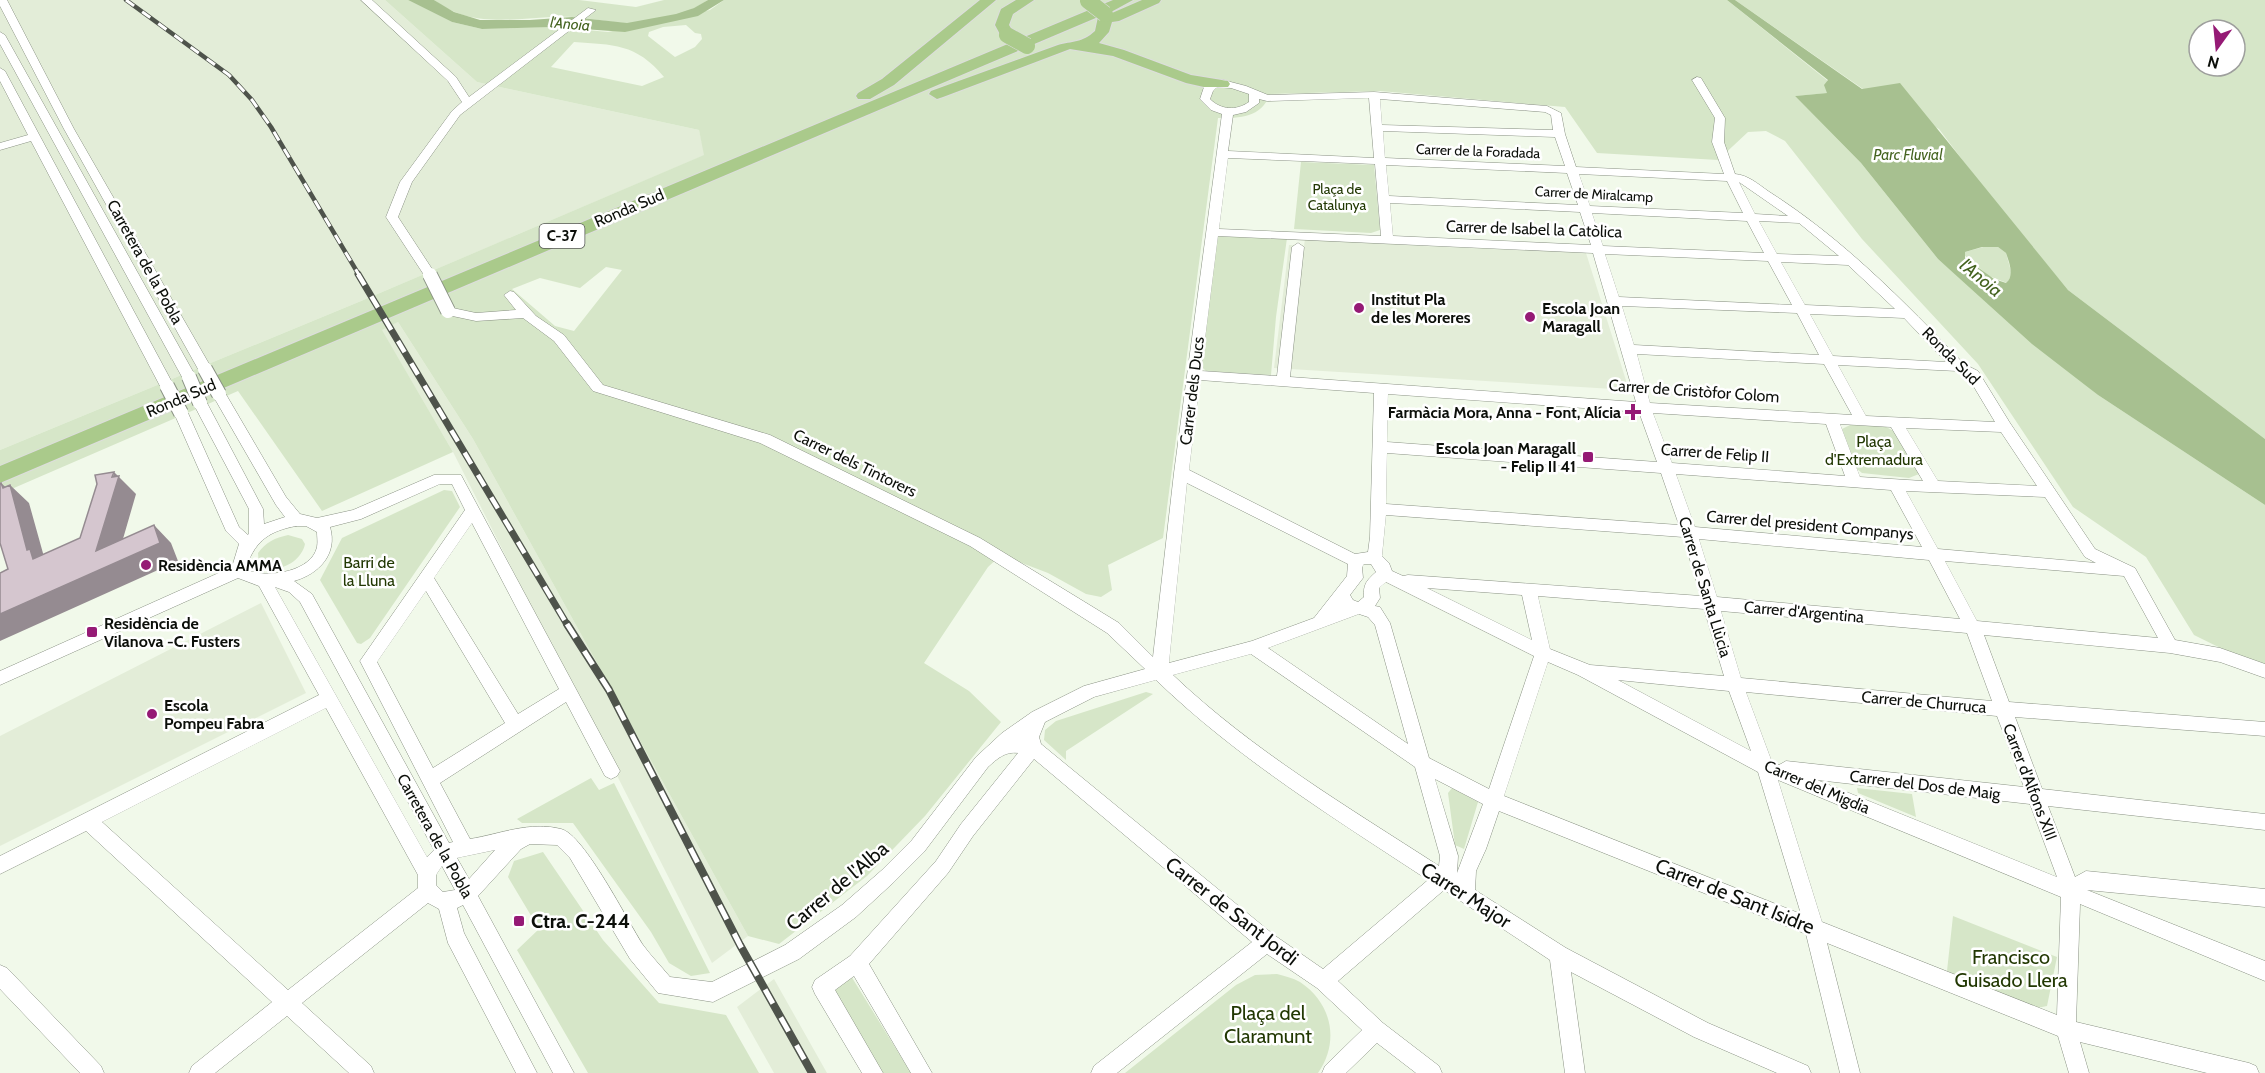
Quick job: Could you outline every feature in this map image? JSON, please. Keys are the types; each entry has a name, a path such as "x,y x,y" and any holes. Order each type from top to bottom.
{"highway":[{"path":"732,165 754,150 828,116 888,82 989,0"},
{"path":"1027,0 1006,12 1002,25 1007,35 1027,46 1063,48"},
{"name":"Ronda Sud","path":"0,475 1126,0"},
{"path":"1082,45 1104,24 1118,15 1154,0"},
{"path":"1086,1 1104,24 1108,45 1189,80 1222,84"},
{"path":"732,165 772,153 1063,48 1082,45 1117,50"},
{"path":"1189,80 1206,94"}],"street":[{"name":"Carretera de la Pobla","path":"2,0 69,129 281,501 289,521"},
{"path":"366,0 452,79 468,103"},
{"path":"526,314 457,316 448,311 430,274 392,217 406,182 456,113 588,12"},
{"name":"Carretera de la Pobla","path":"0,35 189,378 256,508 253,539"},
{"path":"0,71 181,413 233,531 253,539"},
{"path":"1696,80 1720,118 1718,142 1731,178 1862,421"},
{"path":"1254,94 1254,103 1250,106 1228,111 1208,104 1206,94 1211,88 1222,84 1245,87 1254,94 1278,99 1374,95 1388,239"},
{"name":"Carrer de Santa Llùcia","path":"1374,95 1547,109 1556,114 1559,134 1573,170 1614,300 1644,406 1689,532 1735,684 1765,766 1814,927 1850,1073"},
{"name":"Carrer dels Ducs","path":"1160,671 1181,473 1228,111"},
{"path":"1378,128 1559,134"},
{"path":"0,147 35,136"},
{"name":"Carrer de la Foradada","path":"1224,154 1731,178"},
{"name":"Ronda Sud","path":"1731,178 1740,178 1779,201 1854,261 1959,367 1973,374 2005,427 2090,553 2130,572"},
{"name":"Carrer de Miralcamp","path":"1383,199 1803,220"},
{"name":"Carrer de Isabel la Catòlica","path":"1213,232 1854,261"},
{"path":"1283,381 1298,247"},
{"name":"Carrer dels Tintorers","path":"510,295 526,314 559,338 598,388 765,439 975,542 1113,628 1160,671"},
{"path":"1614,300 1909,314"},
{"path":"1629,349 1959,367"},
{"name":"Carrer de Cristòfor Colom","path":"1195,375 1381,390 1862,421 2005,427"},
{"path":"1374,558 1378,537 1381,390"},
{"path":"1831,418 1854,481"},
{"path":"1896,423 1933,486"},
{"name":"Carrer de Felip II","path":"1380,447 1896,485 2048,492"},
{"path":"1181,473 1356,561 1366,556 1374,558 1384,567 1384,574 1371,586 1370,603 1359,608"},
{"path":"256,508 289,521 317,524 356,515 439,479 456,479 611,771"},
{"name":"Carrer d'Alfons XIII","path":"1896,485 1972,628 2071,890 2066,1029 2079,1073"},
{"name":"Carrer del president Companys","path":"1379,509 1689,532 2130,572"},
{"path":"473,510 368,661 468,847 484,856 485,872"},
{"path":"271,582 290,578 313,563 321,554 327,537 356,515"},
{"path":"289,521 253,539 239,562 241,570 254,580 294,588 306,598"},
{"path":"317,524 324,529 327,537"},
{"name":"Carrer de l'Alba","path":"1319,621 1355,578 1356,561"},
{"path":"306,598 307,581 313,563"},
{"path":"0,678 241,570"},
{"path":"2130,572 2170,646"},
{"name":"Carrer del Migdia","path":"1384,574 1401,580 1543,653 1584,670 1765,766 2265,971"},
{"path":"426,578 515,724"},
{"name":"Carrer d'Argentina","path":"1401,580 1709,603 2170,646 2220,655 2265,671"},
{"name":"Carretera de la Pobla","path":"271,582 329,698 427,883"},
{"path":"1467,895 1463,880 1478,849 1543,653 1528,588"},
{"path":"1324,981 1445,880 1449,856 1382,623 1374,612 1347,604 1341,593"},
{"name":"Carretera de la Pobla","path":"306,598 564,1073"},
{"name":"Carrer de l'Alba","path":"444,853 505,838 544,834 562,837 576,852 637,952 665,986 713,992 792,952 849,911 918,846 982,762 995,749 1038,717 1090,691 1253,647 1359,608"},
{"name":"Carrer de Sant Isidre","path":"1253,647 1424,764 1493,800 2066,1029 2249,1073"},
{"name":"Carrer de Churruca","path":"1584,670 2003,709 2265,729"},
{"name":"Carrer Major","path":"1160,671 1190,702 1273,768 1559,955 1701,1030 1801,1073"},
{"path":"431,779 569,692"},
{"path":"0,865 329,698"},
{"path":"873,1073 822,987 857,963 942,867 967,830 1033,748 1031,737 1038,717"},
{"path":"995,749 1012,745 1033,748"},
{"name":"Carrer de Sant Jordi","path":"1033,748 1267,942 1324,981 1376,1029 1432,1073"},
{"name":"Carrer del Dos de Maig","path":"1765,766 2265,822"},
{"path":"88,821 364,1073"},
{"path":"427,883 435,898 446,901 467,894 475,888 485,872 508,848 530,835"},
{"path":"1449,856 1462,858 1478,849"},
{"path":"199,1073 286,1003 427,883 436,859 444,853"},
{"path":"2071,890 2086,880 2265,898"},
{"name":"Carretera de la Pobla","path":"446,901 455,936 527,1073"},
{"path":"1101,1073 1267,942"},
{"path":"1559,955 1575,1073"},
{"path":"857,963 922,1073"},
{"path":"0,975 94,1073"},
{"path":"1332,1073 1376,1029"}],"shaded area":[{"path":"0,0 385,0 477,82 699,130 705,155 361,301 0,450"},
{"path":"1305,239 1586,253 1629,390 1274,368 1289,245 1304,246"},
{"path":"398,322 473,439 748,936 712,963 453,452 381,329"},
{"name":"Escola Pompeu Fabra","path":"261,603 306,693 0,846 0,736"},
{"path":"774,979 827,1073 774,1073 737,1007"}],"green space":[{"path":"385,0 408,0 452,22 482,29 555,27 608,32 710,10 724,0 1727,0 1828,81 1828,93 1795,96 1861,163 1938,259 2098,395 2265,505 2265,670 2194,635 2146,557 2073,507 1978,364 1862,239 1785,141 1766,131 1748,132 1718,160 1597,153 1565,107 1380,91 1270,94 1261,108 1249,115 1218,118 1163,538 1108,565 1112,590 1101,597 1086,594 1048,573 1001,555 988,567 924,663 969,691 1001,722 925,816 867,876 779,944 748,936 473,439 398,322 382,330 453,452 322,511 238,391 0,494 0,450 361,301 704,155 699,130 477,82","holes":["686,25 695,33 701,34 702,39 695,47 675,57 648,36 649,32 663,27","574,42 601,44 634,52 654,66 664,77 642,86 551,67","606,267 622,270 574,331 555,326 512,289 540,278 580,288"]},
{"path":"434,0 579,0 636,7 664,0 708,0 668,18 624,23 573,17 484,19 450,10"},
{"path":"1735,0 2265,0 2265,439 2068,290 1989,195 1939,129 1863,89"},
{"name":"Plaça de Catalunya","path":"1301,162 1374,165 1380,230 1371,233 1294,229"},
{"path":"1227,235 1287,238 1271,375 1206,371 1201,366 1217,237"},
{"path":"1987,246 1998,247 2006,253 2012,275 2007,283 1989,276 1964,255 1965,252"},
{"name":"Plaça d'Extremadura","path":"1850,425 1884,426 1894,431 1919,474 1909,478 1862,473 1856,468 1842,429"},
{"name":"Barri de la Lluna","path":"444,490 452,491 460,507 370,638 361,644 357,643 320,580 342,538"},
{"path":"288,535 302,539 305,544 299,557 280,568 266,568 259,565 258,553 261,549 271,541"},
{"path":"1146,692 1153,694 1066,751 1066,760 1044,740 1045,730 1056,721"},
{"path":"591,778 599,790 614,783 710,973 691,976 669,963 651,932 573,823 522,823 517,819"},
{"path":"1452,788 1478,802 1464,849 1455,845 1448,793"},
{"path":"1857,788 1912,794 1916,817 1858,793"},
{"path":"543,852 603,940 659,1003 726,1015 759,1073 588,1073 517,950 539,929 508,877 514,861"},
{"name":"Francisco Guisado Llera","path":"1953,916 2057,957 2047,1006 2037,1008 1947,971"},
{"name":"Plaça del Claramunt","path":"1277,974 1300,982 1311,991 1326,1012 1330,1036 1329,1049 1318,1073 1125,1073 1236,985 1255,975"},
{"path":"851,976 911,1073 881,1073 831,989"}],"water":[{"name":"l'Anoia","path":"408,0 434,0 454,12 480,20 572,17 627,23 676,14 708,0 724,0 698,16 625,32 555,27 482,29 452,22"},
{"name":"Parc Fluvial","path":"1727,0 1735,0 1862,89 1900,83 2068,290 2265,439 2265,505 2098,395 2032,344 1938,259 1861,163 1795,96 1827,93 1824,85 1828,80","holes":["1982,247 1998,247 2006,253 2010,265 2011,273 2006,283 1994,279 1965,258 1965,252"]}],"building":[{"path":"114,472 112,477 119,476 96,551 154,525 160,543 0,614 0,573 8,569 0,543 0,484 3,488 10,485 27,550 30,549 33,559 80,538 97,484 95,475"}],"railway":[{"path":"126,0 229,75 252,100 271,127 359,275"},
{"path":"358,274 568,626"},
{"path":"567,624 609,690 740,945 812,1073"}],"place":[{"name":"Institut Pla de les Moreres","path":"1359,308"},
{"name":"Escola Joan Maragall","path":"1530,317"},
{"name":"Farmàcia Mora, Anna - Font, Alícia","path":"1633,412"},
{"name":"Escola Joan Maragall - Felip II 41","path":"1588,457"},
{"name":"Residència AMMA","path":"146,565"},
{"name":"Residència de Vilanova -C. Fusters","path":"92,632"},
{"name":"Escola Pompeu Fabra","path":"152,714"},
{"name":"Ctra. C-244","path":"519,921"}]}
